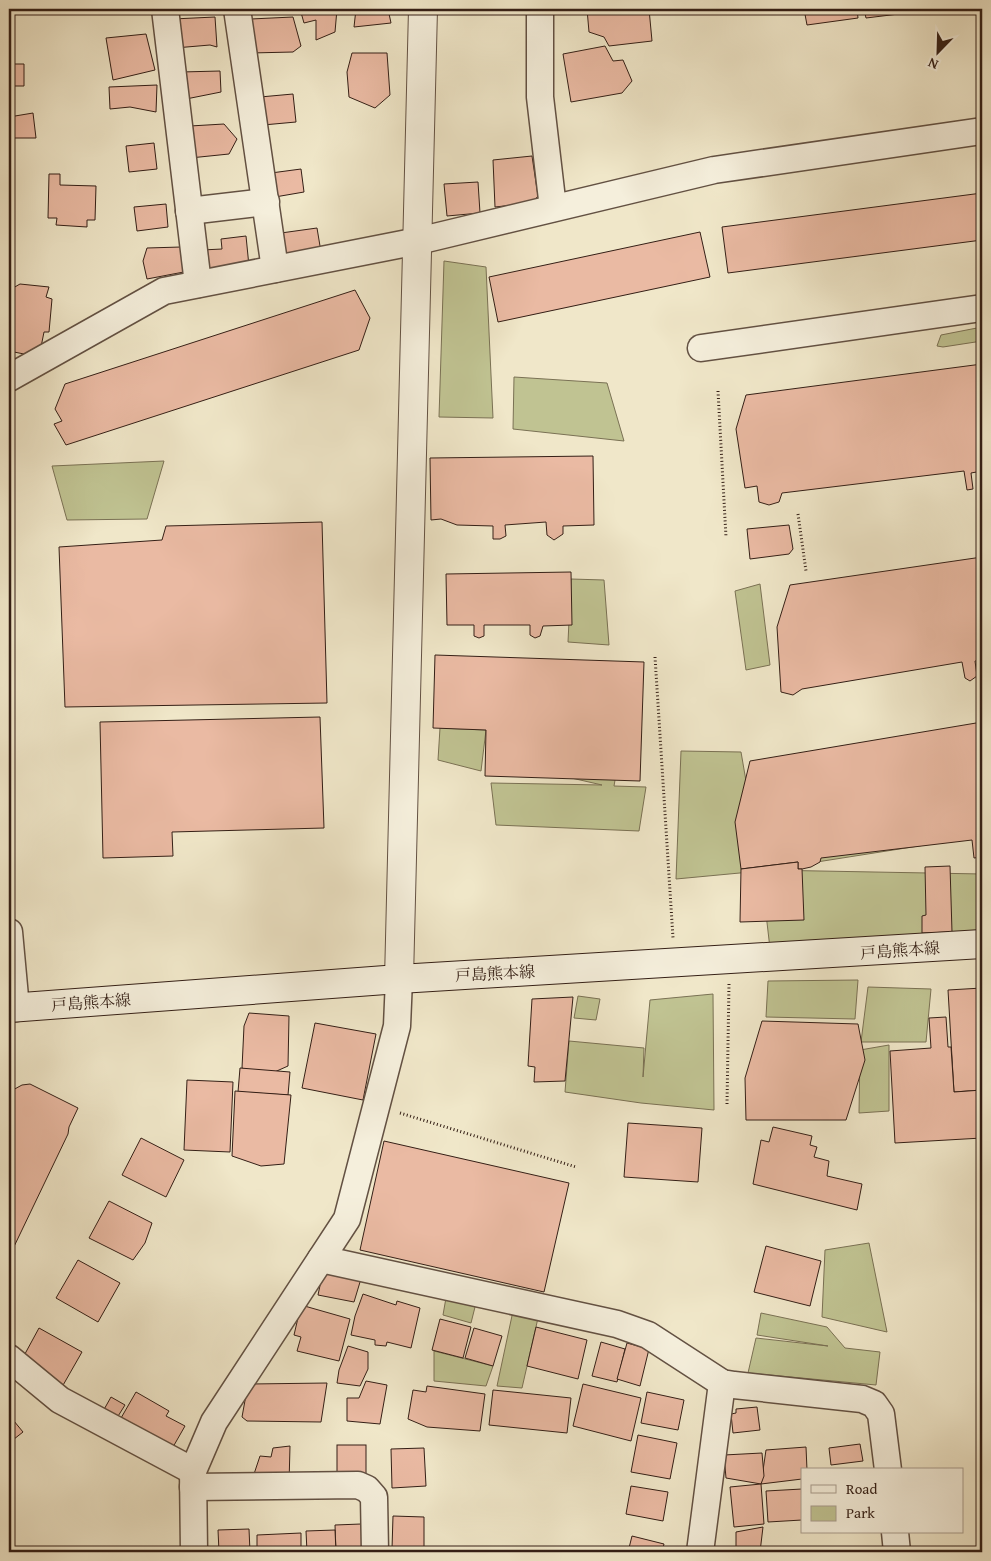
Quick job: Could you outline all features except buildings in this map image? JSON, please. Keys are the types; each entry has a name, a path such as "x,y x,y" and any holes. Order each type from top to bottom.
{"main road":[{"path":"399,978 423,9"},
{"name":"戸島熊本線","path":"12,1008 399,978 982,944"}],"street":[{"path":"165,9 198,284"},
{"path":"237,9 275,269"},
{"path":"540,9 540,97 553,208"},
{"path":"9,378 164,291 418,241 714,170 982,131"},
{"path":"189,212 266,202"},
{"path":"701,348 982,308"},
{"path":"9,932 12,1008"},
{"path":"194,1552 193,1479 214,1422 347,1219 397,1026 399,978"},
{"path":"321,1259 617,1324 648,1335 722,1382 734,1386 862,1399 874,1404 881,1414 888,1468"},
{"path":"9,1358 60,1400 193,1479 358,1485 367,1489 374,1497 375,1552"},
{"path":"700,1552 722,1382"},
{"path":"895,1534 897,1552"}],"path":[{"path":"718,391 726,536"},
{"path":"798,514 806,571"},
{"path":"655,657 674,963"},
{"path":"726,1104 730,960"},
{"path":"399,1112 576,1167"}],"green space":[{"path":"444,261 486,267 493,418 439,417"},
{"path":"982,327 982,341 943,347 937,346 941,335"},
{"path":"514,377 607,383 624,441 513,429"},
{"path":"164,461 147,519 67,520 52,466"},
{"path":"571,579 604,580 609,645 568,642"},
{"path":"760,584 770,665 746,670 735,591"},
{"path":"631,687 614,786 646,787 639,831 496,825 491,783 602,785 506,763"},
{"path":"440,728 486,730 481,771 438,760"},
{"path":"681,751 741,752 754,827 982,792 982,836 766,870 982,874 982,931 771,957 761,871 676,879"},
{"path":"858,980 855,1019 766,1017 768,981"},
{"path":"868,987 931,989 926,1042 861,1042"},
{"path":"713,994 714,1110 641,1103 565,1092 569,1041 644,1048 643,1077 650,1000"},
{"path":"578,996 600,999 596,1020 574,1018"},
{"path":"889,1045 889,1111 859,1113 860,1050"},
{"path":"869,1243 887,1332 822,1317 825,1250"},
{"path":"447,1292 477,1299 471,1323 443,1315"},
{"path":"513,1311 538,1318 522,1388 497,1386"},
{"path":"761,1313 827,1327 845,1348 880,1352 876,1385 748,1373 756,1338 828,1346 757,1335"},
{"path":"434,1351 493,1366 486,1386 434,1381"}]}
